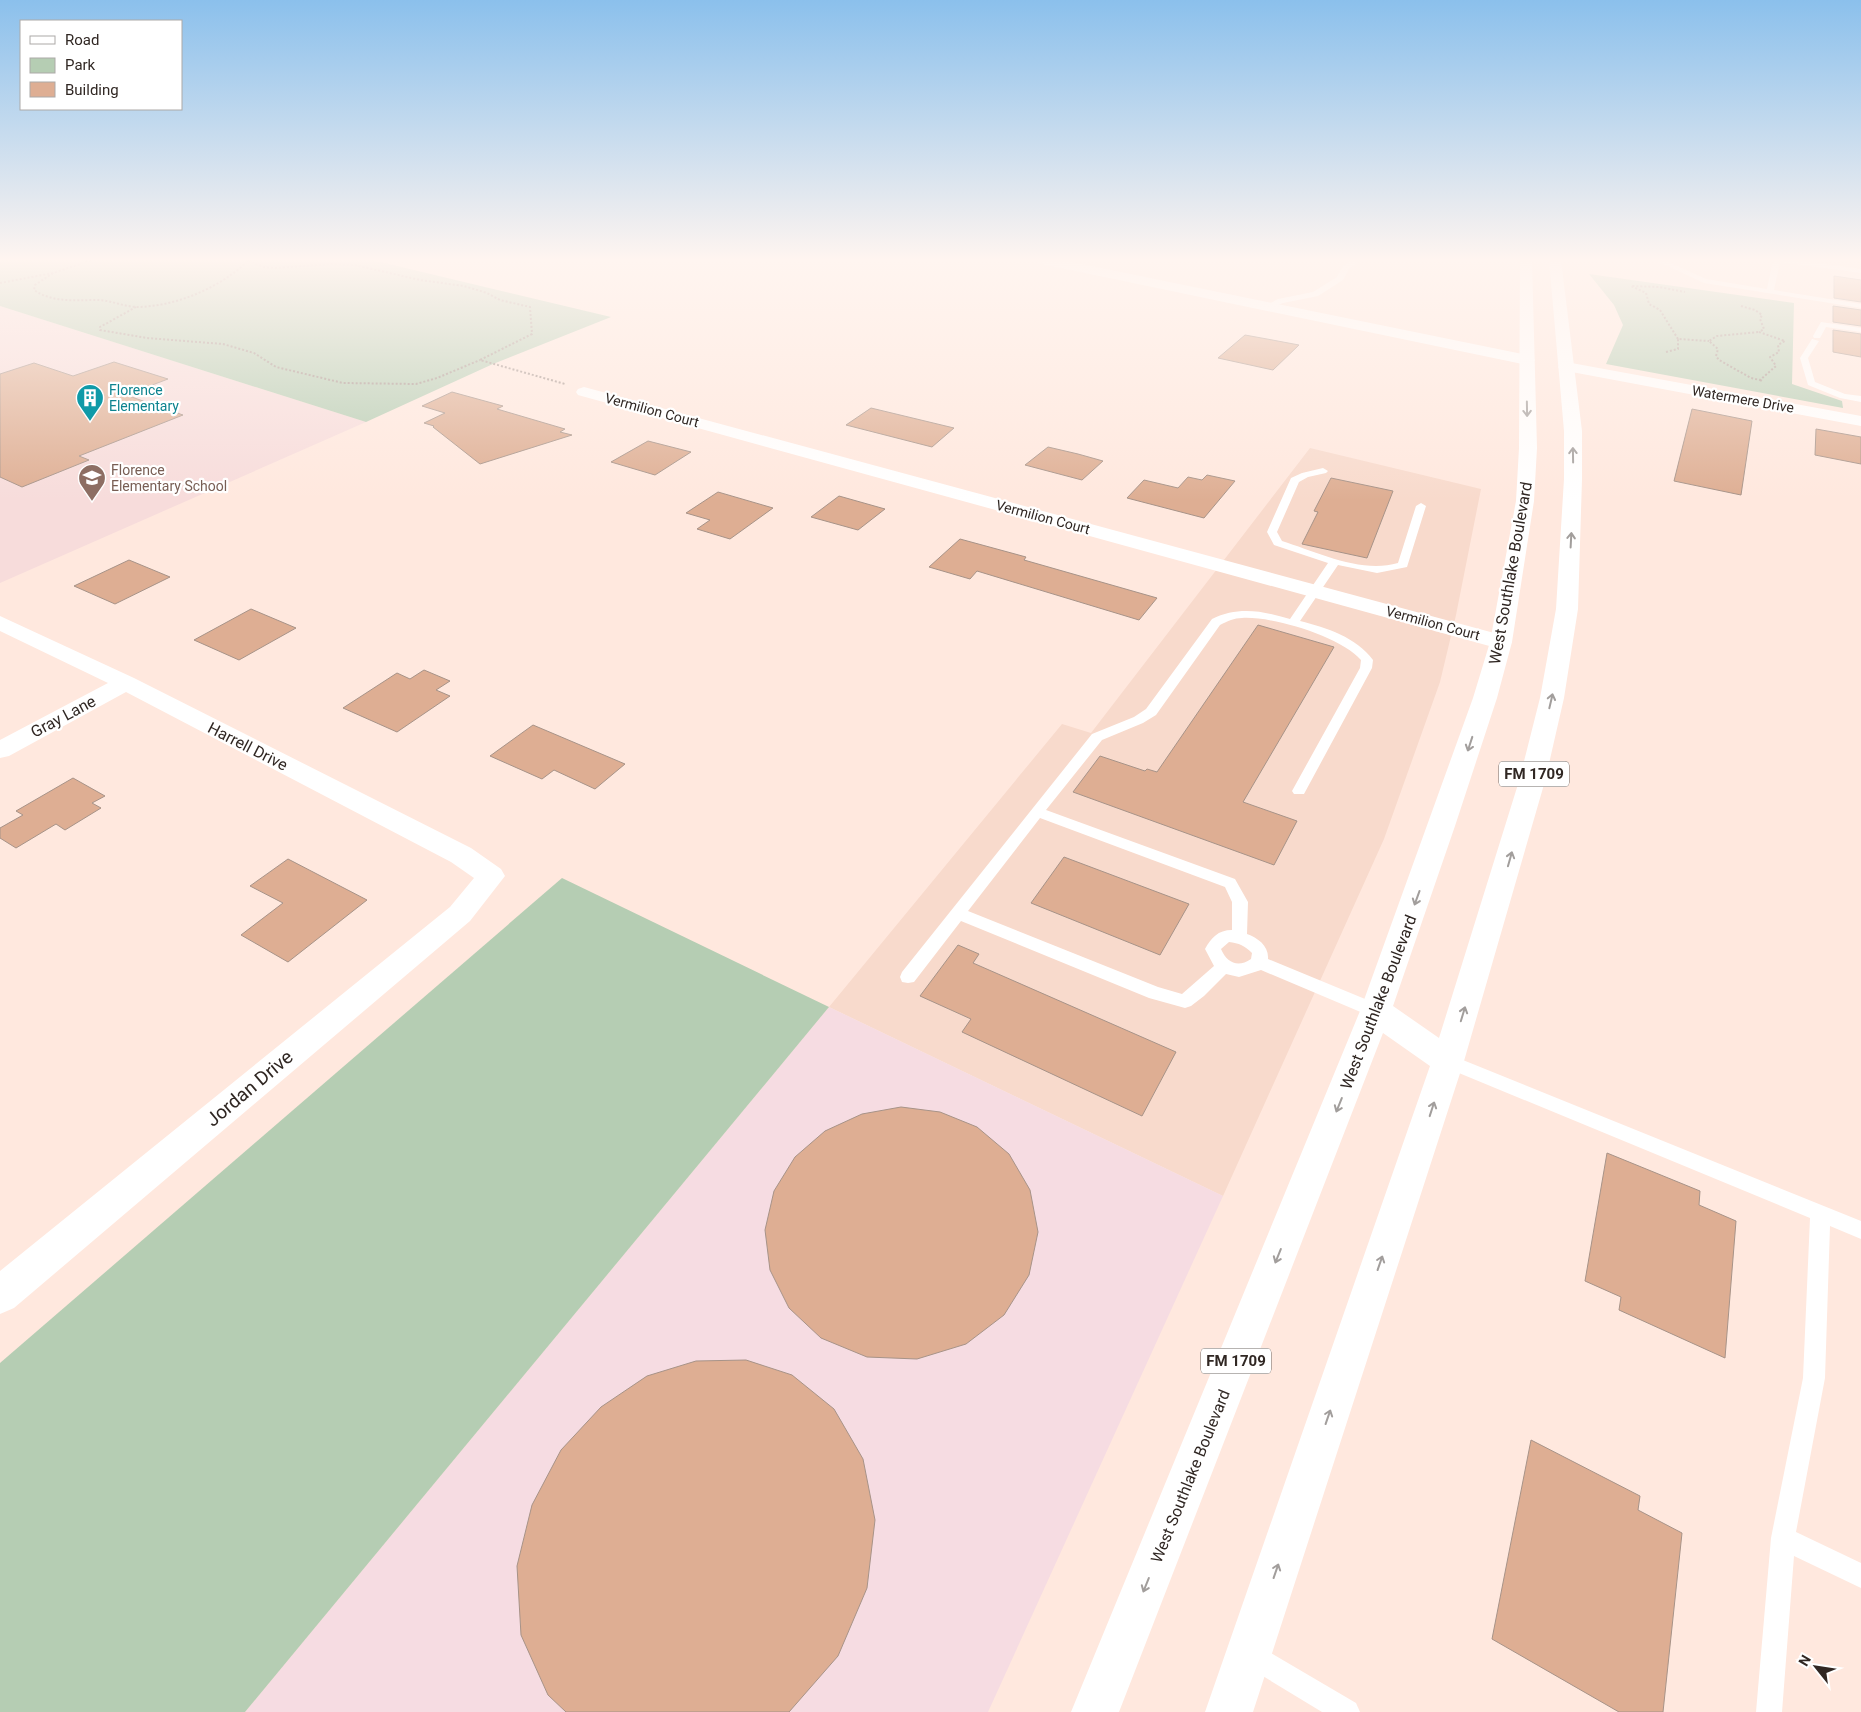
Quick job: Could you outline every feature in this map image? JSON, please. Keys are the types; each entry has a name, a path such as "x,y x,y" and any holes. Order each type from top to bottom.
{"main road":[{"name":"Watermere Drive","path":"1429,340 1527,360 1861,421"},
{"name":"West Southlake Boulevard","path":"1095,1712 1376,1011 1485,698 1501,642 1525,501 1528,448 1527,340"},
{"name":"FM 1709","path":"1229,1712 1448,1060 1490,926 1532,781 1552,698 1561,649 1568,592 1573,431 1563,340"},
{"name":"Vermilion Court","path":"584,392 1501,642"},
{"name":"Harrell Drive","path":"0,623 126,683 461,855 491,876"},
{"name":"Gray Lane","path":"0,750 126,683"},
{"name":"Jordan Drive","path":"0,1295 460,914 491,876"},
{"path":"1376,1011 1448,1060"}],"lane":[{"path":"1815,340 1804,358 1811,383 1843,396 1861,399"},
{"path":"1323,471 1305,475 1295,480 1272,532 1278,544 1370,570 1390,570 1403,565 1421,506"},
{"path":"1293,622 1335,561"},
{"path":"908,977 1097,737 1107,731 1141,720 1151,712 1216,622 1227,615 1243,613 1271,617 1317,629 1362,652 1367,660 1366,668 1299,791"},
{"path":"1037,812 1230,883 1239,894 1242,910 1239,936"},
{"path":"957,913 1155,993 1185,1001 1224,966"},
{"path":"1227,936 1239,936 1252,942 1260,952 1259,962 1251,970 1238,971 1224,966 1216,958 1214,949 1218,941 1227,936"},
{"path":"1259,962 1376,1011"},
{"path":"1448,1060 1861,1230"},
{"path":"1769,1712 1783,1538 1814,1378 1820,1213"},
{"path":"1783,1538 1861,1576"},
{"path":"1248,1653 1347,1712"}],"path":[{"path":"182,340 222,344 254,353 276,367 335,382 393,386 430,381 506,349 522,340"},
{"path":"1666,352 1678,349 1678,340"},
{"path":"1691,340 1708,341 1718,349 1716,356 1719,360 1751,378 1764,382"},
{"path":"1760,380 1776,366 1770,357 1777,354 1778,345 1785,341 1784,340"},
{"path":"480,360 561,382 584,392"}],"shaded area":[{"name":"Florence Elementary School","path":"0,340 107,340 366,422 0,583"},
{"path":"1310,448 1481,489 1456,615 1440,682 1384,839 1223,1196 829,1007 1062,724 1091,733"},
{"path":"829,1007 1223,1196 988,1712 245,1712"}],"green space":[{"path":"107,340 554,340 493,364 366,422"},
{"path":"1617,340 1793,340 1792,384 1842,401 1843,408 1606,364"},
{"path":"562,878 829,1007 245,1712 0,1712 0,1363"}],"building":[{"path":"1239,340 1271,340 1299,345 1273,370 1218,358"},
{"path":"1833,340 1861,340 1861,357 1833,352"},
{"name":"Florence Elementary","path":"114,362 168,379 126,395 183,415 79,456 89,460 22,487 0,477 0,374 34,363 73,376"},
{"path":"452,392 503,406 497,409 565,429 560,432 572,435 480,464 434,426 424,423 445,413 422,406"},
{"path":"871,408 954,428 932,447 846,425"},
{"path":"1692,409 1752,421 1741,495 1674,481"},
{"path":"1816,429 1861,437 1861,464 1815,455"},
{"path":"648,441 691,452 655,475 611,462"},
{"path":"1048,447 1103,461 1082,480 1025,465"},
{"path":"1207,475 1235,481 1204,518 1127,498 1144,480 1178,488 1188,477 1202,480"},
{"path":"1331,478 1393,491 1367,558 1302,544 1318,512 1314,511"},
{"path":"718,492 773,508 730,539 697,529 710,520 686,513"},
{"path":"839,496 885,509 858,530 811,517"},
{"path":"960,539 1026,557 1024,560 1157,598 1139,620 977,571 970,579 929,567"},
{"path":"129,560 170,577 115,604 74,586"},
{"path":"251,609 296,628 239,660 194,640"},
{"path":"1258,625 1334,647 1243,802 1297,821 1274,865 1073,792 1100,756 1145,771 1147,769 1157,772"},
{"path":"424,670 450,681 436,690 450,696 397,732 343,708 397,673 410,679"},
{"path":"533,725 625,764 595,789 554,770 542,779 490,756"},
{"path":"73,778 105,796 92,803 101,808 65,830 56,824 16,848 0,838 0,828 23,815 16,811"},
{"path":"1064,857 1189,904 1160,955 1031,903"},
{"path":"288,859 367,900 288,962 241,935 283,903 250,886"},
{"path":"958,945 979,954 973,963 1176,1052 1142,1116 962,1032 971,1019 920,996"},
{"path":"901,1107 940,1112 977,1127 1009,1154 1030,1190 1038,1232 1029,1275 1004,1315 966,1344 917,1359 867,1357 821,1338 789,1308 770,1270 765,1230 774,1191 795,1157 825,1131 862,1114"},
{"path":"1607,1153 1700,1191 1699,1205 1736,1221 1725,1358 1619,1310 1621,1297 1585,1281"},
{"path":"746,1360 792,1375 834,1409 863,1459 875,1520 867,1588 838,1656 789,1712 566,1712 548,1695 521,1635 517,1566 532,1505 561,1450 601,1407 647,1376 696,1361"},
{"path":"1531,1440 1640,1496 1638,1510 1682,1533 1663,1712 1619,1712 1492,1639"}],"place":[{"name":"Florence Elementary","path":"90,422"},
{"name":"Florence Elementary School","path":"92,502"}]}
